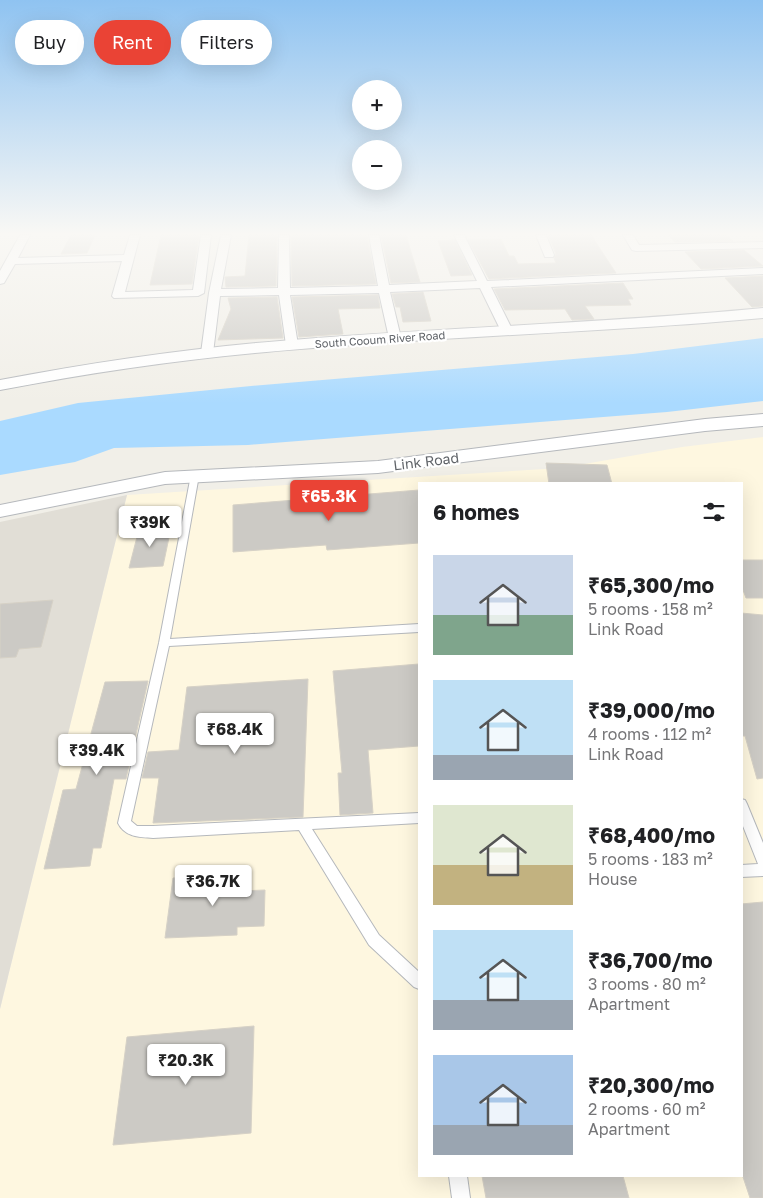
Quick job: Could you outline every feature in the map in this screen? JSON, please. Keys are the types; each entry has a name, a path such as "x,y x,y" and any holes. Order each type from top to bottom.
{"street":[{"path":"119,291 118,296 198,293 198,291"},
{"path":"207,353 215,293 320,291"},
{"path":"384,291 395,338"},
{"path":"487,291 507,331"},
{"path":"284,292 292,345"},
{"name":"South Cooum River Road","path":"0,385 75,370 207,353 292,345 763,313"},
{"name":"Link Road","path":"0,510 165,478 378,467 705,425 763,420"}],"lane":[{"path":"195,475 164,643 124,823 135,831 153,832 418,818"},
{"path":"164,643 418,628"},
{"path":"743,809 763,860"},
{"path":"302,824 374,940 418,981"},
{"path":"743,871 763,870"},
{"path":"458,1177 461,1198"}],"shaded area":[{"path":"763,437 763,1198 0,1198 0,1009 127,495 561,468 682,447"},
{"path":"127,495 0,1009 0,522"}],"water":[{"path":"763,338 763,401 667,412 248,445 114,448 75,462 0,475 0,421 78,403 251,386 633,354"}],"building":[{"path":"495,291 628,291 633,299 628,299 631,305 585,306 594,319 572,320 565,309 505,310"},
{"path":"737,291 763,291 763,306 752,307"},
{"path":"423,292 431,321 403,322 400,307 396,307 392,294"},
{"path":"378,295 380,308 338,309 343,334 299,337 292,297"},
{"path":"277,297 283,338 218,340 231,309 228,298"},
{"path":"546,463 607,465 611,482 549,482"},
{"path":"418,490 418,543 327,550 326,545 233,552 233,505"},
{"path":"171,528 163,566 129,568 139,529"},
{"path":"743,560 763,560 763,598 746,598 743,590"},
{"path":"53,600 41,647 19,649 16,657 0,658 0,604"},
{"path":"743,613 763,615 763,778 757,779 745,736 743,736"},
{"path":"418,664 418,746 368,750 373,813 340,815 338,773 342,773 333,671"},
{"path":"308,679 303,817 153,823 159,778 142,778 148,752 179,750 187,687"},
{"path":"148,681 126,779 114,779 101,848 93,848 90,866 44,869 63,790 76,789 105,682"},
{"path":"241,875 240,891 265,890 264,926 237,927 237,935 165,938 173,878"},
{"path":"763,902 763,1198 750,1198 743,1177 743,904"},
{"path":"254,1026 251,1133 113,1145 127,1037"},
{"path":"482,1177 623,1177 629,1198 486,1198"}]}
